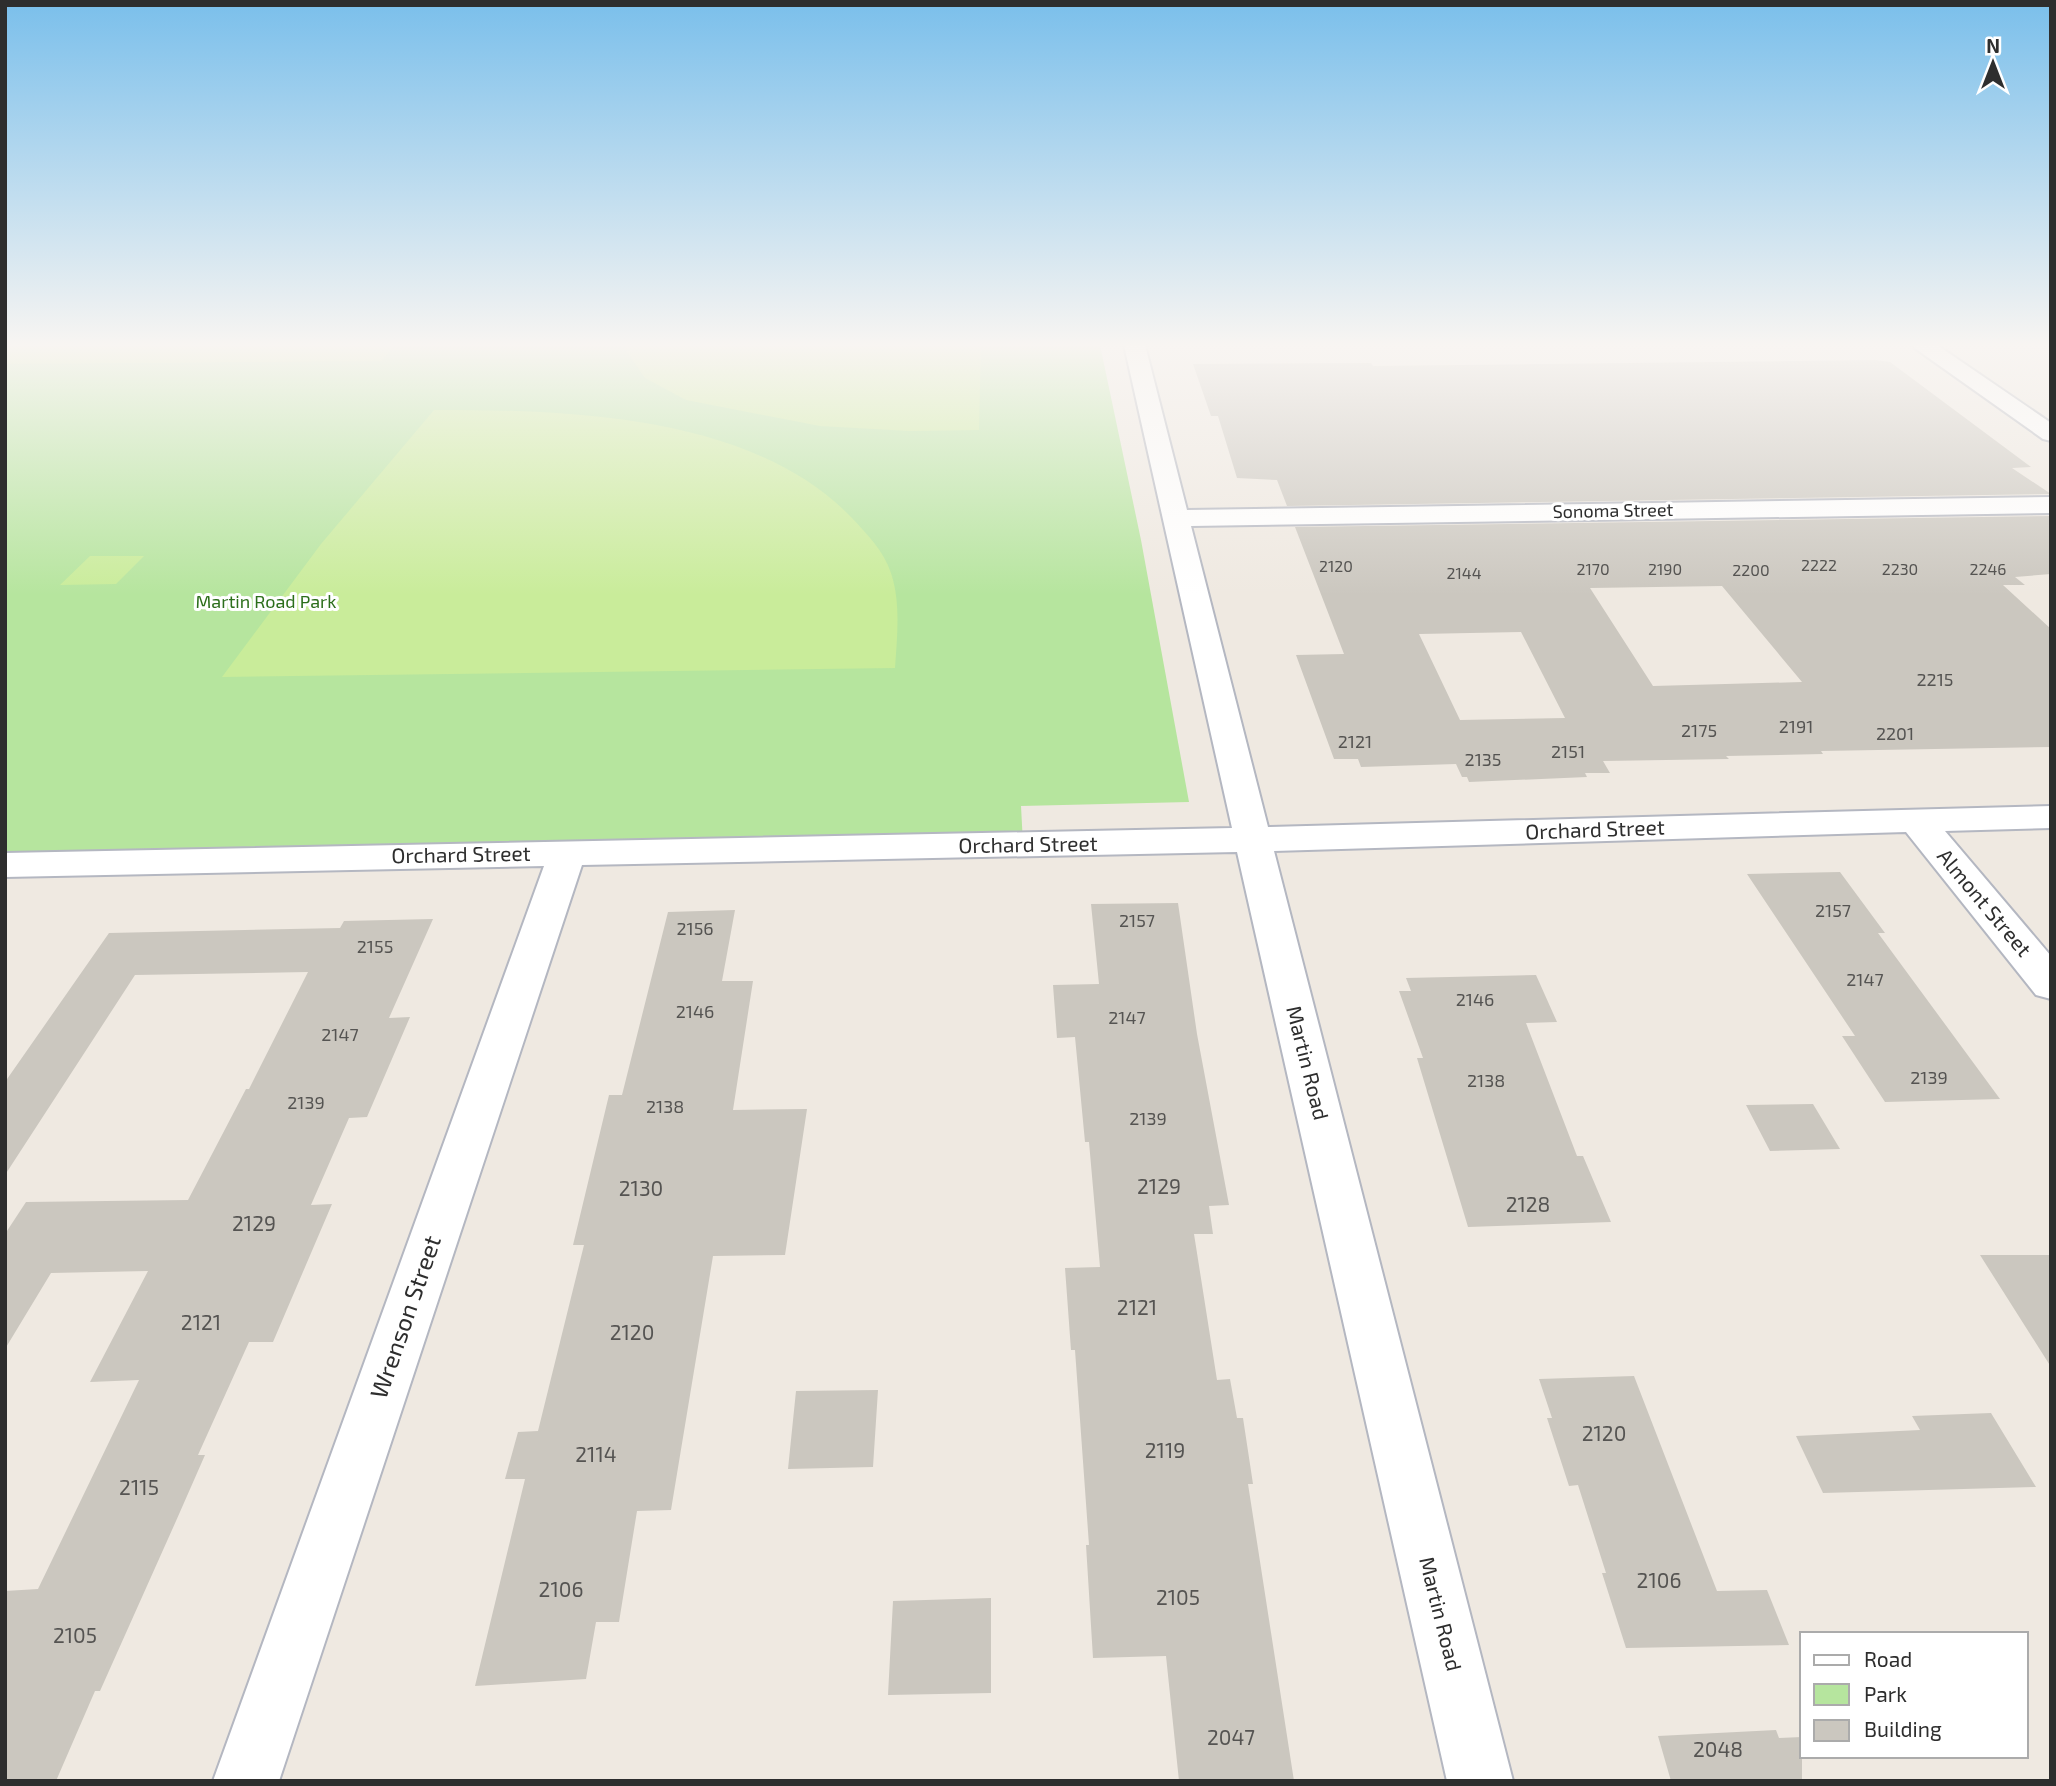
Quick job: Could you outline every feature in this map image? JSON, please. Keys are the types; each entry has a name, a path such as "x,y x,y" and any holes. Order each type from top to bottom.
{"street":[{"name":"Martin Road","path":"1154,428 1480,1781"},
{"name":"Sonoma Street","path":"1175,518 2051,505"},
{"name":"Orchard Street","path":"5,865 1254,839 2051,817"},
{"name":"Almont Street","path":"1916,821 2051,984"},
{"name":"Wrenson Street","path":"246,1781 567,853"}],"green space":[{"name":"Martin Road Park","path":"5,428 1118,428 1189,802 1021,806 1023,844 5,863"},
{"path":"419,428 669,428 710,438 762,457 810,483 851,517 884,557 894,584 897,608 895,668 222,677 321,544"},
{"path":"862,428 979,428 979,430"},
{"path":"90,556 144,556 116,584 60,585"}],"building":[{"path":"1222,428 1979,428 2031,467 2012,468 2051,494 1287,506 1277,480 1237,478"},
{"path":"2051,516 2051,574 2015,577 2025,585 2003,585 2051,629 2051,747 1821,751 1823,754 1726,756 1729,759 1603,761 1610,773 1585,773 1587,777 1469,782 1467,777 1462,777 1456,764 1361,767 1358,759 1334,759 1296,655 1344,654 1295,527","holes":["1722,586 1802,682 1653,686 1590,588","1521,632 1565,718 1460,720 1419,634"]},
{"path":"1840,872 1885,933 1878,933 2000,1099 1885,1102 1842,1036 1855,1036 1747,874"},
{"path":"1178,903 1197,1034 1229,1205 1209,1206 1213,1234 1194,1234 1217,1380 1230,1379 1237,1418 1243,1418 1253,1484 1248,1484 1294,1781 1179,1781 1166,1656 1093,1658 1086,1545 1089,1545 1075,1350 1071,1350 1065,1268 1100,1267 1089,1142 1085,1142 1075,1037 1057,1038 1053,985 1099,984 1091,904"},
{"path":"735,910 722,981 753,981 733,1110 807,1109 785,1255 713,1256 671,1510 637,1511 619,1622 596,1622 586,1679 475,1686 525,1479 505,1479 518,1432 538,1431 584,1245 573,1245 609,1095 622,1095 668,912"},
{"path":"433,919 389,1018 410,1017 367,1117 349,1118 311,1205 332,1204 273,1342 249,1342 198,1455 205,1455 176,1521 100,1691 95,1691 56,1781 5,1781 5,1591 38,1589 139,1380 90,1382 148,1271 51,1273 5,1349 5,1234 26,1202 188,1200 246,1089 249,1089 308,972 135,975 5,1175 5,1082 109,933 340,928 344,921"},
{"path":"1536,975 1557,1022 1526,1023 1577,1156 1583,1156 1611,1222 1468,1227 1417,1058 1423,1058 1399,991 1411,991 1406,978"},
{"path":"1813,1104 1840,1149 1770,1151 1746,1105"},
{"path":"1980,1255 2051,1255 2051,1367"},
{"path":"1634,1376 1717,1591 1767,1590 1789,1645 1626,1648 1578,1485 1569,1486 1547,1418 1552,1418 1539,1379"},
{"path":"878,1390 873,1467 788,1469 796,1391"},
{"path":"1991,1413 2036,1487 1823,1493 1796,1436 1920,1430 1912,1416"},
{"path":"991,1598 991,1693 888,1695 893,1601"},
{"path":"1776,1730 1779,1738 1800,1737 1802,1781 1671,1781 1658,1736"}]}
